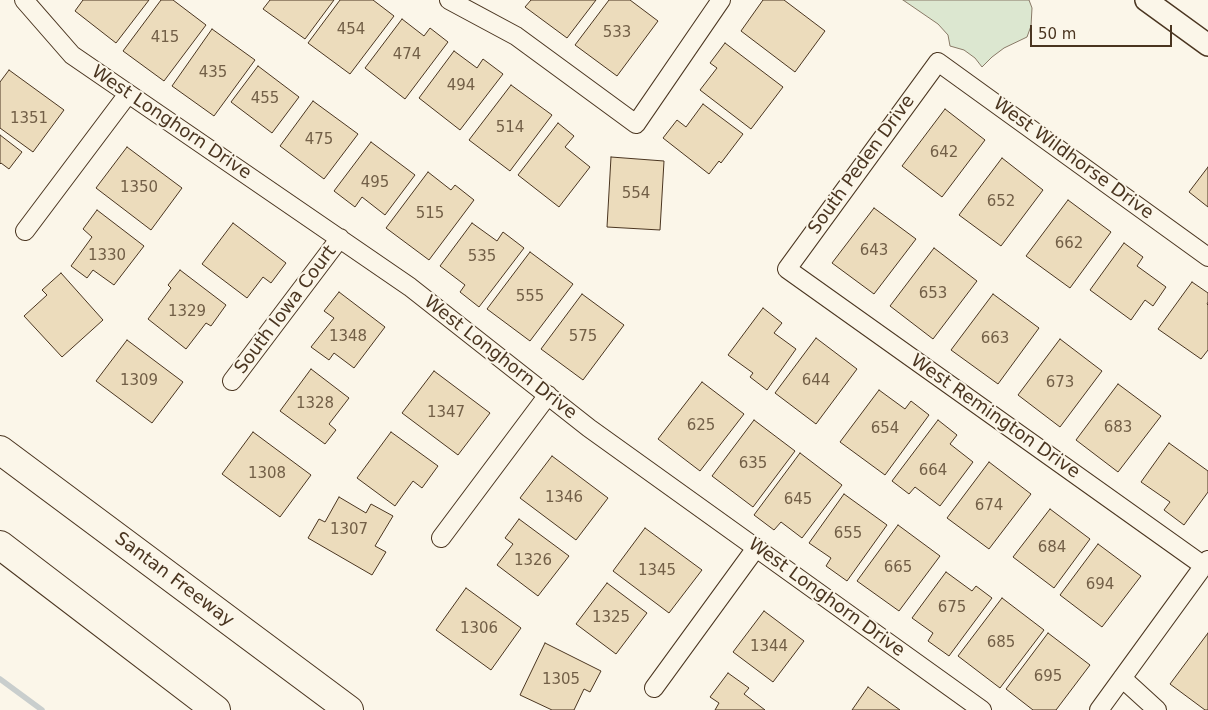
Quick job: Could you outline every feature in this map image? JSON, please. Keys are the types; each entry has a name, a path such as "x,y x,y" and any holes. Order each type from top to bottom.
{"highway":[{"name":"Santan Freeway","path":"0,450 349,710"},
{"path":"0,546 216,710"}],"street":[{"name":"West Longhorn Drive","path":"24,0 72,55 410,287 589,428 975,708"},
{"path":"449,0 516,36 636,124 721,0"},
{"path":"1146,0 1208,45"},
{"name":"West Wildhorse Drive","path":"938,62 1208,256"},
{"name":"South Peden Drive","path":"787,269 938,62"},
{"path":"25,231 128,94"},
{"name":"South Iowa Court","path":"232,381 340,238"},
{"name":"West Remington Drive","path":"787,269 1206,563"},
{"path":"440,538 548,395"},
{"path":"654,688 756,548"},
{"path":"1099,710 1206,563"},
{"path":"1122,678 1157,710"}],"green space":[{"path":"903,0 1029,0 1032,8 1031,26 1027,37 1004,48 982,67 975,58 964,50 950,46 948,35 938,24"}],"building":[{"path":"83,0 149,0 116,43 75,11"},
{"path":"161,0 173,0 206,25 164,81 123,51"},
{"path":"270,0 334,0 305,39 263,9"},
{"path":"340,0 373,0 394,16 350,74 308,43"},
{"path":"531,0 596,0 567,38 525,7"},
{"path":"609,0 630,0 658,21 617,76 575,45"},
{"path":"763,0 784,0 825,31 795,72 741,31"},
{"path":"402,19 424,36 430,28 448,42 405,99 365,68"},
{"path":"212,29 255,60 214,116 172,86"},
{"path":"725,43 783,87 751,129 700,90 717,68 710,63"},
{"path":"454,51 477,68 483,59 503,74 460,130 419,98"},
{"path":"258,66 299,97 272,133 231,102"},
{"path":"9,70 64,110 33,152 0,128 0,82"},
{"path":"511,85 552,115 510,171 469,140"},
{"path":"313,101 358,134 324,179 280,146"},
{"path":"703,104 743,134 721,163 719,161 709,174 663,138 677,120 686,127"},
{"path":"945,109 985,140 942,197 902,166"},
{"path":"558,123 574,136 565,147 590,167 559,207 518,175"},
{"path":"0,135 22,152 9,169 0,164"},
{"path":"371,142 415,175 385,215 362,197 355,207 334,191"},
{"path":"127,147 182,188 151,230 96,188"},
{"path":"611,157 664,161 660,230 607,227"},
{"path":"1002,158 1043,190 1001,246 959,215"},
{"path":"1208,167 1208,207 1189,192"},
{"path":"428,172 451,190 455,185 474,200 429,260 386,228"},
{"path":"1068,200 1111,232 1070,288 1026,256"},
{"path":"874,208 916,239 874,294 832,263"},
{"path":"97,210 144,246 114,285 93,270 87,278 71,266 92,237 83,229"},
{"path":"233,223 286,263 271,283 263,277 247,298 202,264"},
{"path":"472,223 497,241 503,232 524,248 479,307 460,292 465,285 440,266"},
{"path":"1124,243 1143,257 1137,266 1166,287 1153,306 1145,300 1131,320 1090,290"},
{"path":"934,248 977,281 933,339 890,306"},
{"path":"530,252 573,284 530,341 487,309"},
{"path":"180,270 226,305 211,326 206,323 186,349 148,319 171,288 168,285"},
{"path":"61,273 103,320 62,357 24,316 47,295 42,290"},
{"path":"1192,282 1208,293 1208,350 1201,359 1158,329"},
{"path":"339,292 385,327 354,368 334,353 329,360 311,347 334,318 324,311"},
{"path":"582,294 624,325 583,380 541,349"},
{"path":"993,294 1039,328 998,384 951,350"},
{"path":"763,308 782,323 774,333 796,349 767,390 750,377 753,373 728,355"},
{"path":"816,338 857,369 816,424 775,393"},
{"path":"1060,339 1102,371 1060,427 1018,395"},
{"path":"127,340 183,382 152,423 96,381"},
{"path":"311,369 349,398 329,424 336,430 325,444 280,411"},
{"path":"434,371 490,413 458,455 402,413"},
{"path":"702,382 744,414 700,471 658,439"},
{"path":"1118,384 1161,416 1118,472 1076,440"},
{"path":"879,390 905,409 911,401 929,415 885,475 840,442"},
{"path":"754,420 795,451 753,507 712,476"},
{"path":"938,420 957,435 950,444 973,462 940,506 915,487 909,494 892,481"},
{"path":"253,432 311,475 280,517 222,474"},
{"path":"391,432 438,466 422,488 413,481 395,506 357,478"},
{"path":"1169,443 1208,471 1208,492 1184,525 1164,510 1170,502 1141,482"},
{"path":"800,453 842,485 802,538 781,522 774,530 754,515"},
{"path":"552,456 608,498 576,540 520,498"},
{"path":"989,462 1031,494 989,549 947,518"},
{"path":"844,494 887,525 847,581 826,566 831,558 809,543"},
{"path":"339,497 366,513 371,504 393,516 375,546 386,552 372,575 308,538 319,519 325,522"},
{"path":"1050,509 1090,539 1054,588 1013,557"},
{"path":"519,519 569,556 538,596 497,565 513,544 505,538"},
{"path":"898,525 940,556 899,611 857,581"},
{"path":"645,528 702,570 669,613 613,571"},
{"path":"1098,544 1141,576 1102,627 1060,595"},
{"path":"946,572 972,591 976,586 992,598 949,656 928,641 933,633 912,618"},
{"path":"607,583 647,613 616,654 576,624"},
{"path":"466,588 521,628 491,670 436,630"},
{"path":"1002,598 1044,630 1000,688 958,656"},
{"path":"764,611 804,641 773,682 733,652"},
{"path":"1048,633 1090,665 1056,710 1033,710 1006,689"},
{"path":"1208,633 1208,710 1205,710 1170,684"},
{"path":"545,643 601,671 590,692 584,689 574,710 552,710 520,695"},
{"path":"728,673 749,688 744,694 765,710 715,710 719,703 710,697"},
{"path":"868,687 900,710 852,710"}],"waterway":[{"path":"0,679 42,710"}]}
